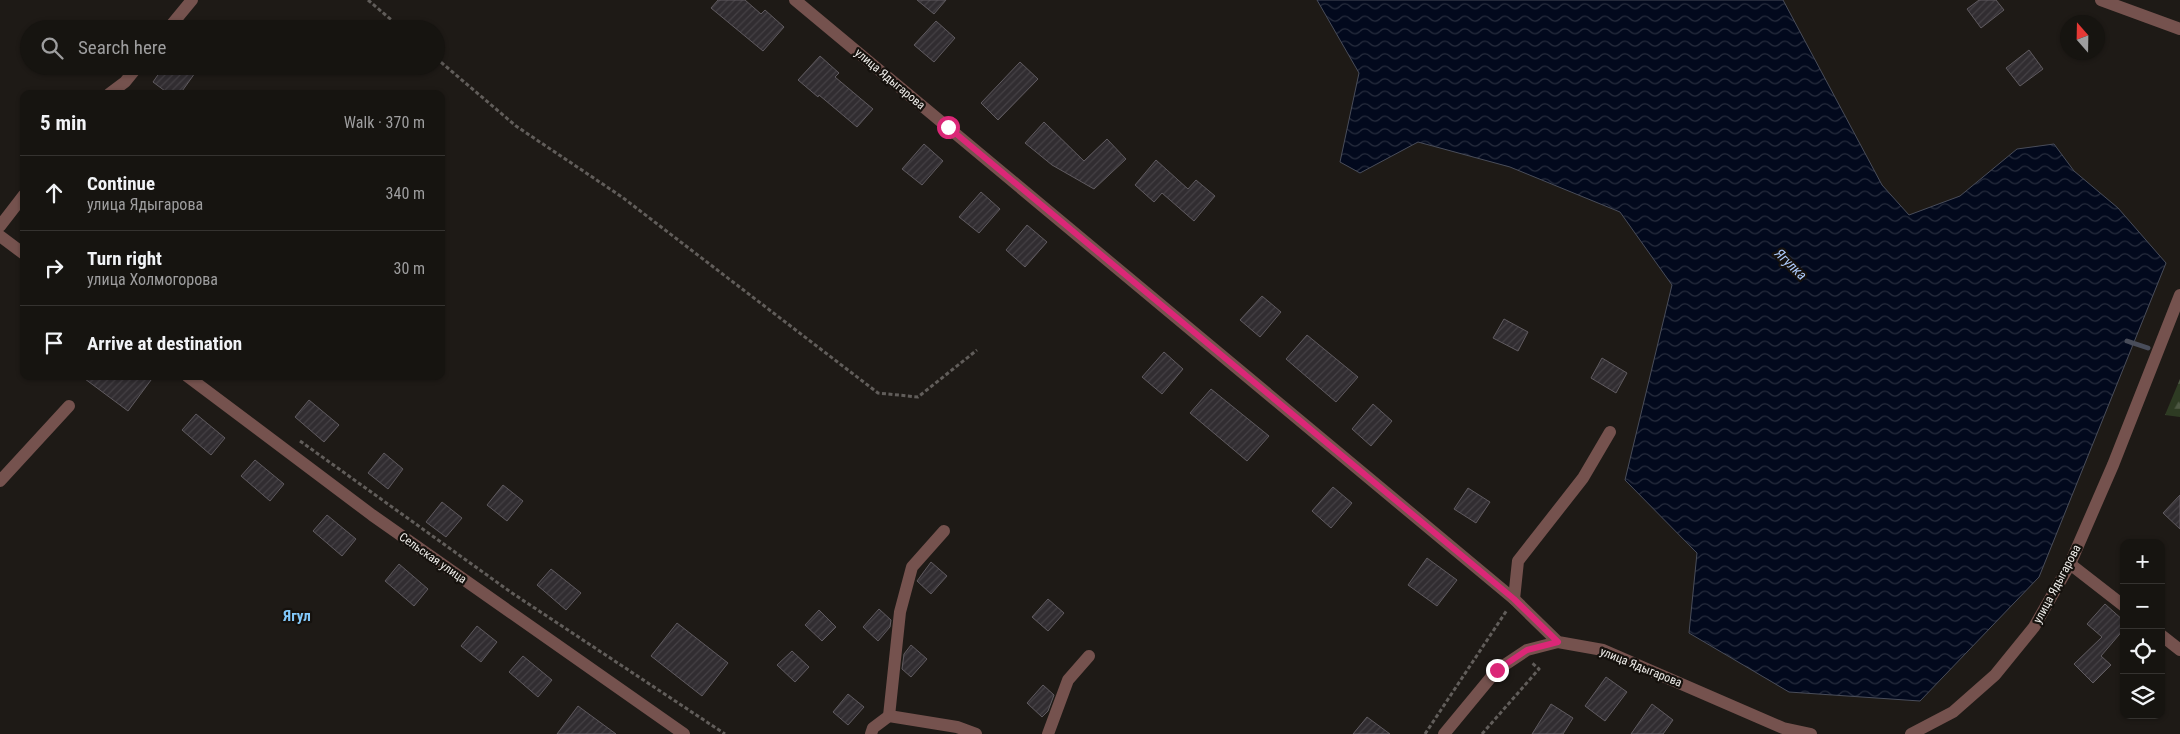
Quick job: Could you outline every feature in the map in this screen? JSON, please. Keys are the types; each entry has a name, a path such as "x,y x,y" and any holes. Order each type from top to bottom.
{"street":[{"path":"175,20 192,0"},
{"name":"улица Ядыгарова","path":"795,0 1514,599 1558,642 1603,650 1783,728 1811,734"},
{"path":"2101,0 2180,28"},
{"path":"115,90 130,75"},
{"path":"0,226 20,200"},
{"path":"0,236 20,251"},
{"name":"улица Ядыгарова","path":"1911,734 1953,712 1995,675 2034,627 2070,564 2114,464 2180,294"},
{"name":"Сельская улица","path":"192,380 372,515 684,734"},
{"path":"0,481 69,406"},
{"path":"1514,599 1518,561 1583,478 1610,432"},
{"path":"889,716 900,612 912,567 944,531"},
{"path":"2070,564 2120,603"},
{"path":"2165,638 2180,650"},
{"path":"1444,734 1497,670 1527,650 1558,642"},
{"path":"1048,734 1068,680 1089,656"},
{"path":"871,734 873,728 889,716 957,726 976,734"}],"path":[{"path":"368,0 391,20"},
{"path":"445,66 516,126 622,197 878,393 918,397 977,350"},
{"path":"295,438 512,593 725,734"},
{"path":"1425,734 1514,599"},
{"path":"1482,734 1538,669 1529,661 1536,657"}],"green space":[{"path":"2180,379 2180,417 2165,415"}],"water":[{"path":"1317,0 1783,0 1882,185 1909,215 1960,196 2017,149 2054,144 2074,171 2118,208 2166,263 2039,577 1920,701 1789,692 1689,633 1697,553 1625,480 1672,285 1620,212 1510,167 1418,142 1360,173 1340,162 1359,73"}],"building":[{"path":"718,0 745,0 761,14 765,10 784,27 763,51 711,8"},
{"path":"917,0 946,0 934,14"},
{"path":"1979,0 1996,0 2004,10 1981,28 1967,9"},
{"path":"936,21 955,38 934,62 914,45"},
{"path":"2029,50 2043,69 2020,86 2006,68"},
{"path":"820,56 839,73 835,77 873,109 857,127 798,80"},
{"path":"1020,62 1038,79 998,120 981,103"},
{"path":"158,75 194,75 183,90 164,90 153,82"},
{"path":"1044,122 1084,161 1107,139 1126,159 1094,189 1052,165 1025,143"},
{"path":"924,144 943,161 922,185 902,169"},
{"path":"1156,160 1188,189 1196,180 1215,196 1194,221 1162,193 1154,202 1135,185"},
{"path":"981,192 1000,209 979,233 959,217"},
{"path":"1027,225 1047,242 1025,267 1006,250"},
{"path":"1262,296 1281,312 1260,337 1240,320"},
{"path":"1504,319 1528,332 1518,351 1493,338"},
{"path":"1307,335 1358,377 1336,402 1286,359"},
{"path":"1164,352 1183,369 1162,394 1142,377"},
{"path":"1602,358 1627,373 1616,393 1591,378"},
{"path":"86,380 151,380 128,411"},
{"path":"1211,389 1269,436 1247,461 1190,413"},
{"path":"309,400 339,425 324,442 295,417"},
{"path":"1373,404 1392,421 1371,446 1352,429"},
{"path":"196,414 225,438 211,455 182,430"},
{"path":"384,453 403,469 388,489 368,473"},
{"path":"255,460 284,484 270,501 241,476"},
{"path":"503,485 523,501 507,521 487,505"},
{"path":"1333,487 1352,503 1331,528 1312,511"},
{"path":"1468,488 1490,502 1476,523 1454,509"},
{"path":"2180,495 2180,529 2163,513"},
{"path":"442,502 462,518 446,537 426,522"},
{"path":"327,515 356,539 342,556 313,531"},
{"path":"1427,558 1457,580 1437,606 1408,585"},
{"path":"931,562 947,576 931,594 917,581"},
{"path":"399,564 428,589 414,606 385,581"},
{"path":"551,569 581,593 566,610 537,585"},
{"path":"1048,599 1064,613 1048,631 1032,617"},
{"path":"2105,604 2120,617 2120,634 2101,656 2111,665 2093,683 2074,664 2102,637 2087,624"},
{"path":"879,609 891,620 890,627 878,641 863,627"},
{"path":"819,610 836,627 822,641 805,625"},
{"path":"677,623 728,663 702,696 651,656"},
{"path":"477,626 497,642 481,662 461,646"},
{"path":"911,645 927,659 911,677 902,669 904,654"},
{"path":"792,651 809,667 795,682 777,665"},
{"path":"523,656 552,680 538,697 509,672"},
{"path":"1606,677 1627,692 1605,721 1585,706"},
{"path":"1043,685 1054,695 1048,711 1042,717 1027,703"},
{"path":"848,694 864,707 848,725 833,712"},
{"path":"1551,704 1573,718 1563,734 1532,734"},
{"path":"1652,704 1673,720 1663,734 1631,734"},
{"path":"578,706 616,734 557,734"},
{"path":"1367,717 1390,734 1353,734"}],"waterway":[{"name":"Ягулка","path":"2127,341 2148,348"}],"district":[{"name":"Ягул","path":"297,616"}],"route":[{"path":"948,127 1514,599 1558,642 1527,650 1497,670"}]}
